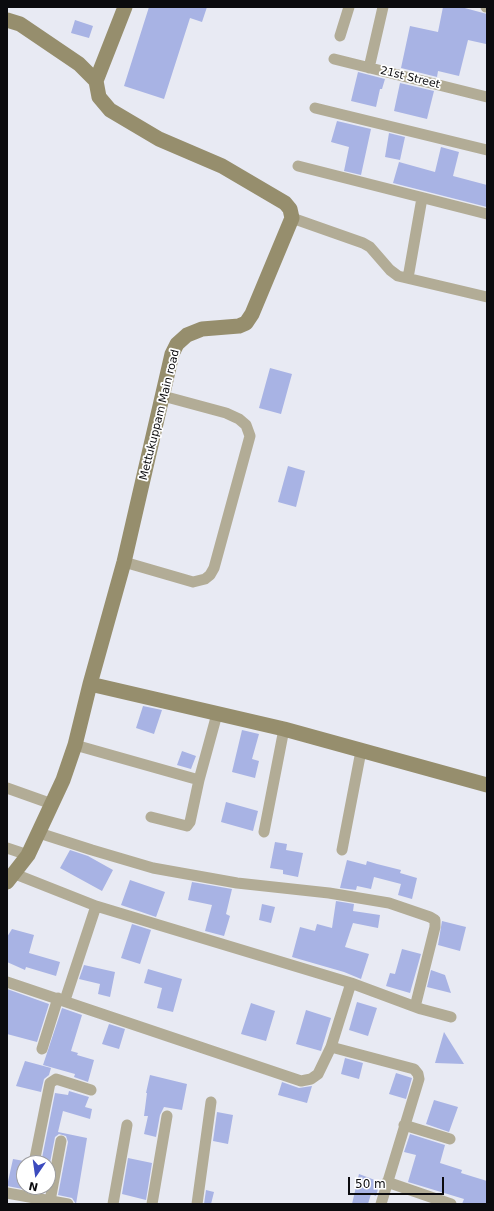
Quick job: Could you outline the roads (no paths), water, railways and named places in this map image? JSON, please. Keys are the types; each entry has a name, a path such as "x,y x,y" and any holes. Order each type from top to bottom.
{"main road":[{"path":"125,7 96,81 99,97 110,110 159,140 222,166 289,206 292,218"},
{"path":"7,20 20,24 79,64 96,81"},
{"name":"Mettukuppam Main road","path":"11,878 28,855 39,833 75,745 90,684 124,562 172,354 178,344 187,335 202,329 239,326 246,323 252,314 292,218"},
{"path":"90,684 284,729 487,785"}],"street":[{"path":"340,36 349,7"},
{"path":"369,68 383,7"},
{"name":"21st Street","path":"334,59 487,97"},
{"path":"315,108 487,150"},
{"path":"298,166 487,214"},
{"path":"408,278 422,198"},
{"path":"292,218 363,243 370,247 390,270 398,276 487,297"},
{"path":"124,562 193,582 205,579 210,574 214,568 250,436 246,425 239,419 226,413 163,396"},
{"path":"151,817 183,825 189,824 217,714"},
{"path":"264,832 284,729"},
{"path":"75,745 199,780"},
{"path":"342,850 361,751"},
{"path":"7,788 52,804"},
{"path":"39,833 154,868 236,883 389,903 430,917 435,920 435,927 415,1007"},
{"path":"7,848 28,855"},
{"path":"11,878 96,906 351,983 415,1007 451,1018"},
{"path":"42,1049 96,906"},
{"path":"7,982 62,999 301,1081 311,1079 318,1074 331,1047 351,983"},
{"path":"331,1047 414,1069 418,1074 419,1079 381,1204"},
{"path":"36,1155 50,1083 56,1079 91,1090"},
{"path":"197,1204 211,1102"},
{"path":"152,1204 167,1116"},
{"path":"113,1204 128,1125"},
{"path":"404,1125 450,1139"},
{"path":"50,1201 61,1141"},
{"path":"388,1182 451,1204"},
{"path":"7,1193 64,1204"}]}
